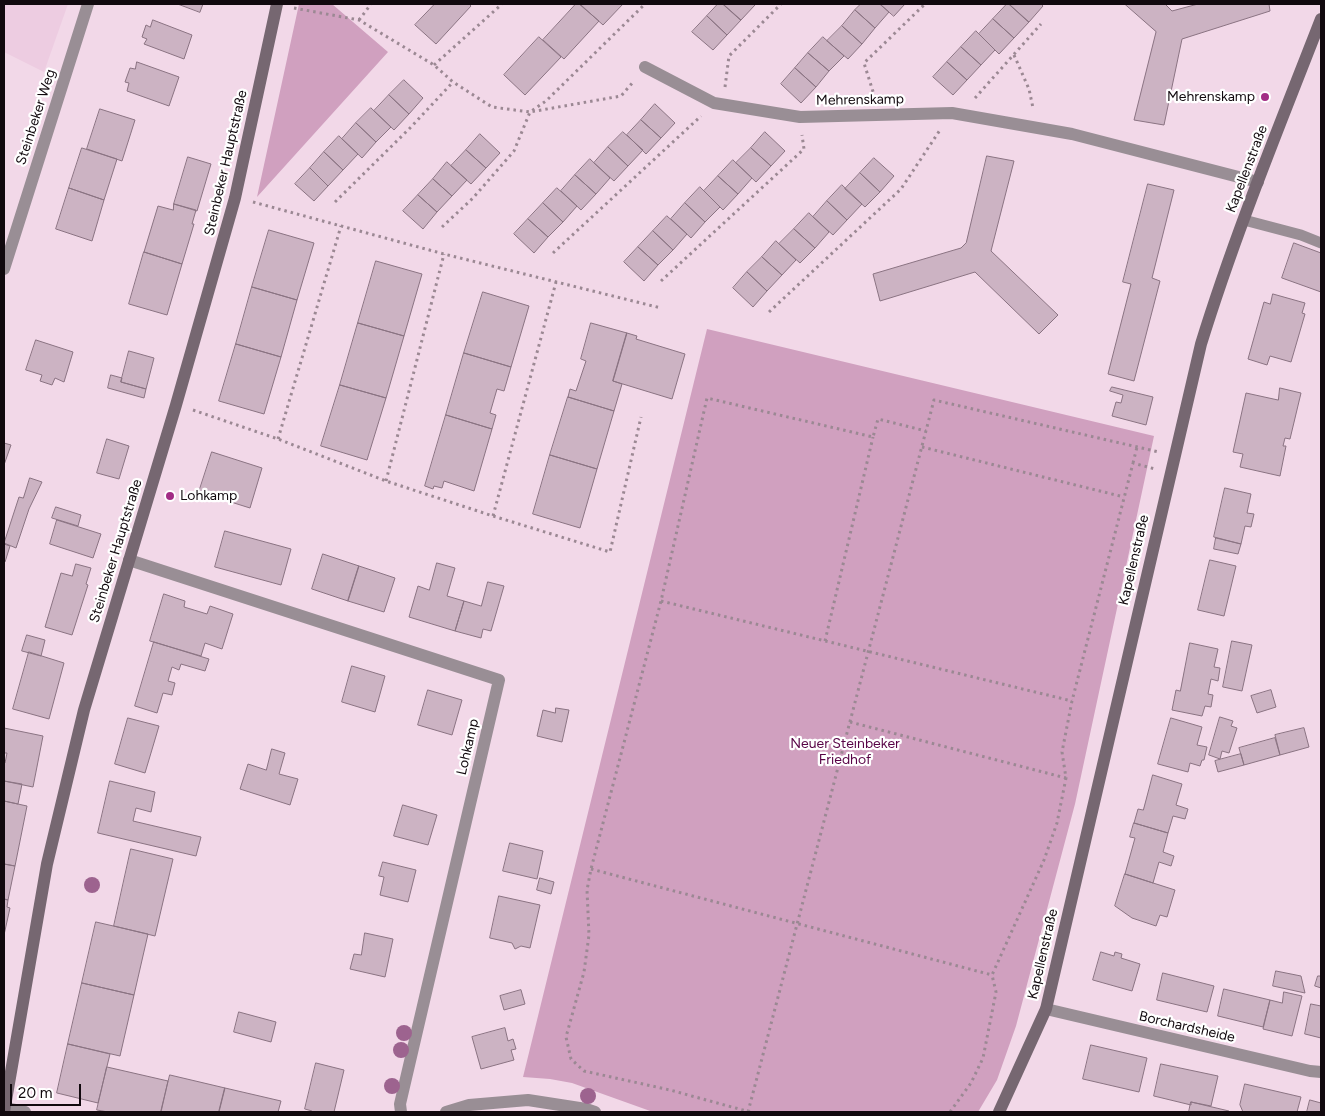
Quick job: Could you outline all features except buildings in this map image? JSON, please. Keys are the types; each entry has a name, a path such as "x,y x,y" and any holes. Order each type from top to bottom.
{"street":[{"name":"Steinbeker Weg","path":"4,268 88,4"},
{"name":"Steinbeker Hauptstraße","path":"4,1110 47,864 84,710 176,405 235,198 277,4"},
{"name":"Kapellenstraße","path":"999,1112 1046,1008 1201,344 1215,298 1321,19"},
{"name":"Mehrenskamp","path":"645,67 718,104 800,117 956,114 1072,134 1258,182"},
{"name":"Lohkamp","path":"129,560 499,680 400,1104 401,1112"},
{"name":"Borchardsheide","path":"1046,1008 1310,1071 1321,1072"},
{"path":"446,1112 469,1105 528,1100 595,1112"},
{"path":"4,1110 25,1112"}],"lane":[{"path":"1244,220 1301,235 1321,243"}],"path":[{"path":"277,4 359,20 434,65 453,82 492,107 530,112 621,96"},
{"path":"359,20 371,4"},
{"path":"434,65 502,4"},
{"path":"442,227 473,198 514,151 530,112 546,101 645,4"},
{"path":"553,253 718,104 729,56 781,4"},
{"path":"880,115 864,63 925,4"},
{"path":"769,312 901,189 956,114 1014,56 1041,24"},
{"path":"1014,56 1029,90 1037,128"},
{"path":"335,202 411,127 453,82"},
{"path":"661,281 804,149 800,117"},
{"path":"235,198 444,254 661,308"},
{"path":"278,439 341,226"},
{"path":"386,481 444,254"},
{"path":"494,516 556,282"},
{"path":"873,436 707,398 661,601 587,890 588,935 584,972 566,1037 572,1059 584,1071 670,1090 749,1112 934,400 1174,456"},
{"path":"176,405 278,439 386,481 610,552 641,417"},
{"path":"825,641 878,420 926,431"},
{"path":"922,447 1124,497"},
{"path":"950,1112 971,1083 983,1058 996,992 992,975 1044,860 1057,823 1066,778 1062,752 1072,701 1137,447"},
{"path":"1133,463 1170,472"},
{"path":"661,601 1072,701"},
{"path":"850,722 1066,778"},
{"path":"591,869 992,975"}],"shaded area":[{"path":"4,4 68,4 44,72 4,52"}],"green space":[{"path":"299,4 332,4 388,52 257,197"},
{"name":"Neuer Steinbeker Friedhof","path":"707,329 1154,436 1075,804 1016,1026 997,1080 978,1112 653,1112 572,1083 523,1077"}],"place":[{"name":"Mehrenskamp","path":"1265,97"},
{"name":"Lohkamp","path":"170,496"}]}
